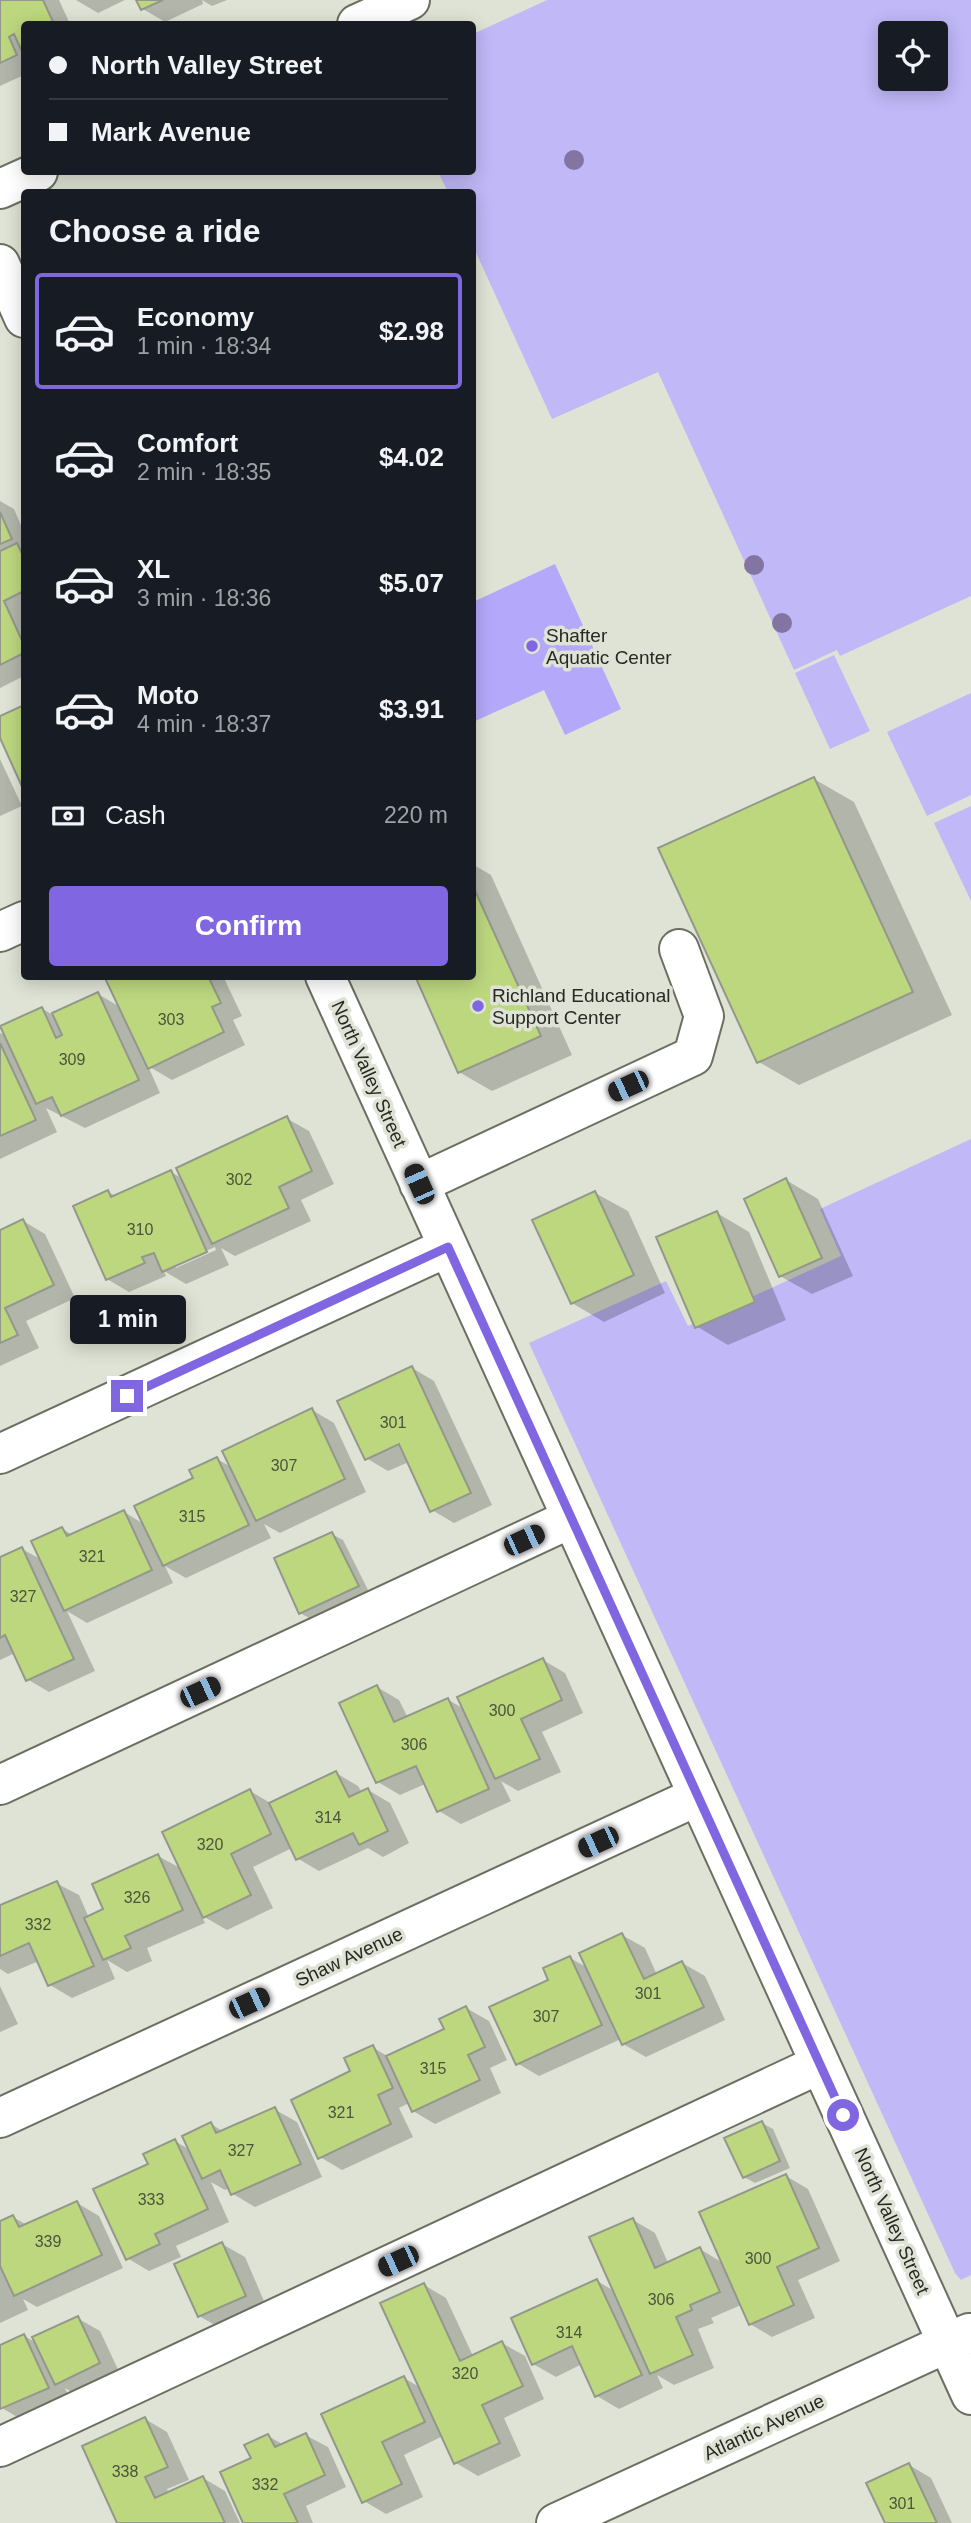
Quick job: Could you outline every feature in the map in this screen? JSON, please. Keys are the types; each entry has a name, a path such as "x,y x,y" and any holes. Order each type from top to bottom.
{"street":[{"path":"364,21 410,0"},
{"path":"0,189 31,175"},
{"path":"0,264 21,311"},
{"path":"0,932 21,922"},
{"path":"419,1184 693,1056 704,1016 679,949"},
{"name":"North Valley Street","path":"326,980 820,2064 959,2337 971,2395"},
{"path":"0,1454 448,1247"},
{"path":"0,1785 572,1518"},
{"name":"Shaw Avenue","path":"0,2118 698,1796"},
{"path":"0,2447 820,2064"},
{"name":"Atlantic Avenue","path":"556,2523 959,2337"}],"shaded area":[{"path":"547,0 971,0 971,596 840,656 837,650 794,670 658,372 552,419 476,253 476,189 446,189 440,175 476,175 476,33"},
{"name":"Shafter Aquatic Center","path":"555,564 621,709 565,735 544,690 476,721 476,601"},
{"path":"834,655 870,731 830,749 795,673"},
{"path":"971,693 971,795 927,816 887,732"},
{"path":"971,806 971,901 934,823"},
{"path":"971,1139 971,2275 961,2280 955,2273 529,1343 666,1281 688,1326 841,1256 820,1209"}],"building":[{"path":"0,0 43,0 53,21 21,21 21,49 14,34 9,37 17,55 0,63"},
{"path":"136,0 163,0 141,10"},
{"path":"0,512 12,539 0,544"},
{"path":"17,543 21,552 21,592 4,601 21,638 21,654 0,665 0,551"},
{"path":"21,706 21,784 0,738 0,716"},
{"path":"814,777 913,992 757,1063 658,848"},
{"name":"Richland Educational Support Center","path":"476,893 541,1036 458,1073 417,980 476,980"},
{"path":"106,980 210,980 221,1003 212,1007 224,1032 148,1069"},
{"path":"98,992 139,1080 61,1116 52,1097 36,1104 0,1026 42,1007 56,1038 62,1035 52,1013"},
{"path":"0,1043 36,1120 0,1136"},
{"path":"287,1116 312,1171 279,1187 289,1208 212,1244 176,1168"},
{"path":"171,1170 207,1252 162,1272 154,1253 142,1257 145,1263 106,1280 73,1206 108,1190 111,1197"},
{"path":"786,1178 822,1258 779,1277 744,1199"},
{"path":"595,1191 634,1275 571,1304 532,1220"},
{"path":"717,1211 755,1302 695,1328 656,1237"},
{"path":"23,1219 54,1285 5,1308 18,1335 0,1343 0,1230"},
{"path":"412,1366 471,1493 430,1512 399,1444 365,1460 337,1401"},
{"path":"312,1408 345,1479 256,1521 222,1451"},
{"path":"217,1457 249,1525 163,1566 134,1506 193,1478 189,1470"},
{"path":"124,1510 152,1570 64,1611 31,1541 62,1527 67,1536"},
{"path":"332,1532 359,1586 299,1614 274,1558"},
{"path":"22,1547 74,1659 26,1681 5,1635 0,1638 0,1557"},
{"path":"543,1658 562,1700 521,1719 540,1759 495,1779 457,1697"},
{"path":"377,1685 394,1722 448,1698 489,1789 437,1812 416,1766 376,1783 339,1703"},
{"path":"336,1771 349,1797 368,1788 388,1831 359,1845 353,1833 296,1860 269,1803"},
{"path":"250,1789 271,1834 231,1854 251,1895 203,1918 162,1832"},
{"path":"158,1854 183,1910 125,1936 131,1948 103,1960 84,1918 103,1909 92,1884"},
{"path":"57,1881 94,1966 48,1986 29,1943 0,1956 0,1905"},
{"path":"622,1933 644,1979 682,1961 704,2007 622,2045 579,1953"},
{"path":"570,1956 602,2025 516,2065 489,2007 548,1980 543,1968"},
{"path":"466,2006 485,2047 468,2055 480,2080 412,2112 386,2056 444,2029 439,2019"},
{"path":"373,2045 393,2088 378,2095 391,2124 318,2159 291,2100 350,2071 344,2058"},
{"path":"275,2107 301,2164 231,2195 220,2170 202,2179 182,2136 211,2122 216,2133"},
{"path":"762,2121 780,2161 743,2178 724,2138"},
{"path":"175,2139 208,2209 155,2234 160,2244 126,2260 93,2189 148,2164 143,2154"},
{"path":"786,2174 819,2248 777,2267 794,2305 749,2325 699,2212"},
{"path":"77,2201 102,2255 14,2296 0,2266 0,2221 13,2215 19,2227"},
{"path":"633,2218 655,2268 700,2247 720,2292 690,2305 692,2310 676,2317 693,2355 650,2374 589,2237"},
{"path":"222,2242 246,2296 198,2317 174,2264"},
{"path":"597,2279 642,2375 595,2397 572,2346 532,2365 511,2318"},
{"path":"424,2283 460,2361 502,2341 523,2386 482,2405 500,2443 454,2464 380,2303"},
{"path":"78,2316 100,2363 55,2385 32,2337"},
{"path":"24,2334 49,2388 0,2409 0,2345"},
{"path":"404,2376 425,2422 382,2442 402,2484 362,2503 321,2414"},
{"path":"145,2417 168,2467 145,2477 155,2498 203,2476 225,2523 117,2523 82,2446"},
{"path":"306,2433 325,2475 284,2494 298,2523 243,2523 220,2472 251,2458 244,2445 268,2434 275,2447"},
{"path":"909,2463 937,2523 885,2523 866,2483"}],"place":[{"name":"Shafter Aquatic Center","path":"532,646"},
{"name":"Richland Educational Support Center","path":"478,1006"}],"route":[{"path":"127,1396 448,1247 843,2115"}]}
